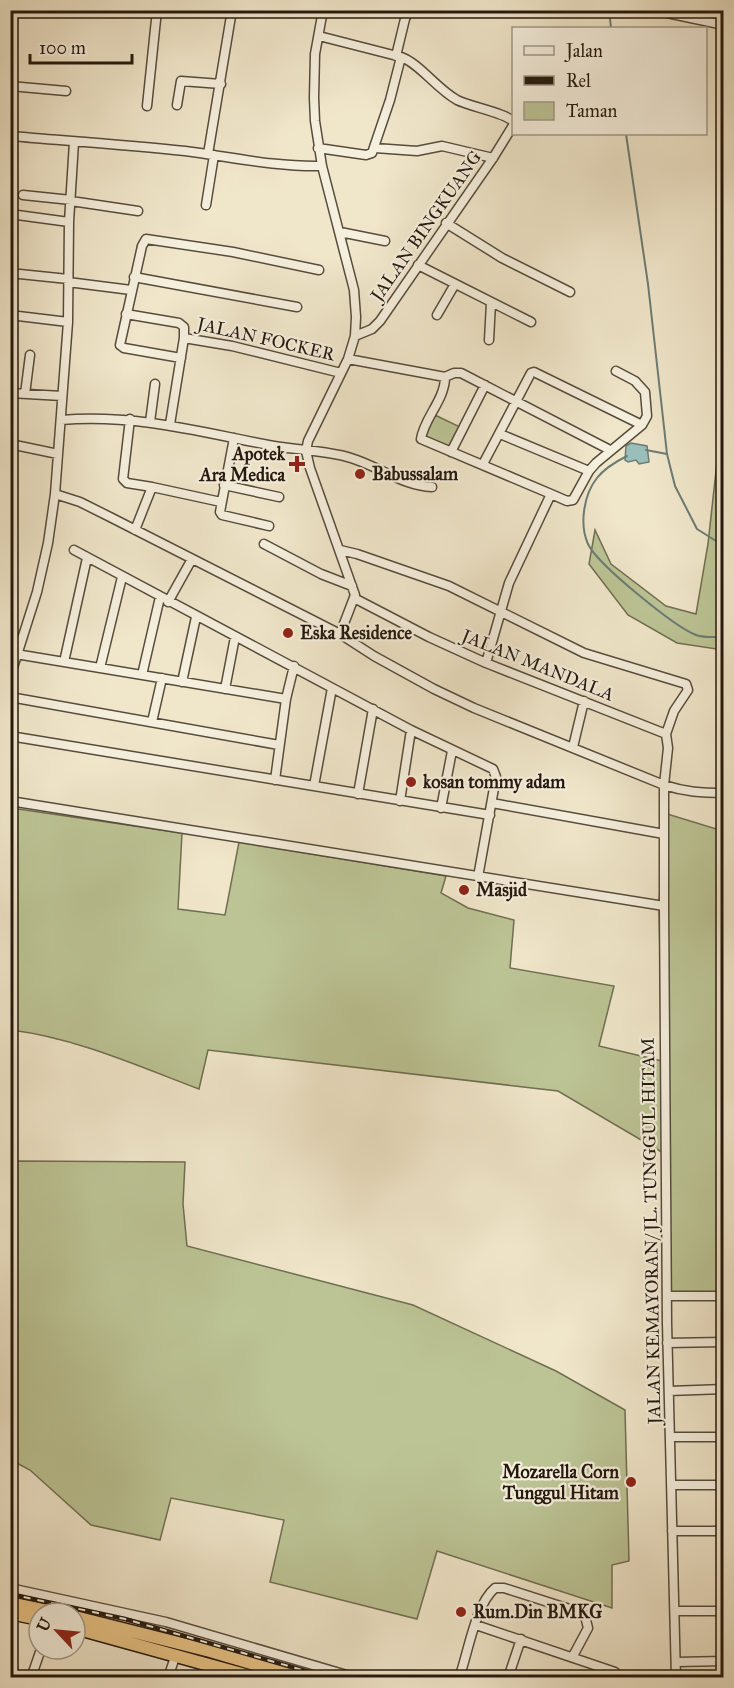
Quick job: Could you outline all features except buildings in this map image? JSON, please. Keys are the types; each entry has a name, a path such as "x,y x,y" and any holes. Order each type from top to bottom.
{"highway":[{"path":"10,1603 27,1607"},
{"path":"10,1613 27,1617"},
{"path":"87,1621 208,1656 302,1677"},
{"path":"87,1631 176,1654 208,1656 256,1677"}],"street":[{"path":"147,106 158,10"},
{"path":"206,205 232,10"},
{"path":"323,10 315,54 314,89 318,148 355,296 355,336 348,359 315,426 306,451 352,586 354,598 340,634"},
{"path":"318,148 368,155 372,153 390,100 405,19 409,10"},
{"path":"657,10 723,25"},
{"path":"319,36 398,56"},
{"name":"JALAN BINGKUANG","path":"398,56 411,62 457,100 508,117 512,122"},
{"path":"177,105 181,81 221,84"},
{"path":"10,86 66,91"},
{"name":"JALAN BINGKUANG","path":"355,336 375,326 493,158 512,125"},
{"path":"10,135 140,146 252,162 322,166"},
{"path":"10,677 14,654 37,592 48,543 55,494 68,322 69,222 74,142"},
{"path":"375,148 417,151 442,146 493,158"},
{"path":"22,195 138,211"},
{"path":"10,214 69,222"},
{"path":"446,223 502,258 570,292"},
{"path":"340,232 385,241"},
{"path":"181,358 122,348 120,342 143,243 148,238 233,252 319,270"},
{"path":"418,265 531,322"},
{"path":"10,273 131,290"},
{"path":"134,277 297,307"},
{"path":"437,315 455,284"},
{"path":"489,340 491,303"},
{"path":"126,314 181,324 185,330 170,424"},
{"path":"10,315 68,322"},
{"name":"JALAN FOCKER","path":"184,338 232,346 341,373"},
{"path":"25,394 30,355"},
{"path":"348,359 445,377 461,373 610,450"},
{"path":"445,377 442,394 420,438 567,501 573,500 589,471 610,450 642,425 647,416 645,392 635,381 616,371"},
{"path":"483,464 531,373 535,372 642,425"},
{"path":"150,422 156,384"},
{"path":"451,452 485,385"},
{"path":"10,393 62,396"},
{"path":"61,420 130,419 170,424 234,438 349,457 409,483 432,487"},
{"path":"130,419 123,479 127,483 221,502"},
{"path":"500,434 589,471"},
{"path":"234,438 220,511 222,514 269,526"},
{"path":"10,444 58,454"},
{"path":"224,485 279,497"},
{"path":"135,530 152,487"},
{"path":"55,494 80,502 340,634 374,656 474,708 664,785 685,792 723,793"},
{"path":"486,663 509,583 551,494"},
{"path":"264,544 321,574 352,586"},
{"path":"340,549 449,585 584,653 686,684 688,690 674,711 666,734 668,748 664,785"},
{"path":"74,550 411,730 493,769 496,777 478,877"},
{"path":"64,662 87,558"},
{"path":"142,675 164,599 192,560"},
{"path":"100,668 122,577"},
{"name":"JALAN MANDALA","path":"354,598 437,641 486,663 666,734"},
{"path":"182,682 196,617"},
{"path":"225,689 235,637"},
{"path":"14,654 286,699"},
{"path":"275,780 286,699 294,666"},
{"path":"152,722 162,678"},
{"path":"314,786 332,688"},
{"path":"10,697 279,745"},
{"path":"573,747 584,701"},
{"path":"358,794 373,709"},
{"path":"400,801 411,730"},
{"path":"10,736 490,815"},
{"path":"441,808 452,751"},
{"name":"JALAN KEMAYORAN/ JL. TUNGGUL HITAM","path":"664,785 667,1343 676,1677"},
{"path":"10,801 664,906"},
{"path":"492,803 664,834"},
{"path":"667,1296 723,1296"},
{"path":"667,1343 723,1342"},
{"path":"669,1391 723,1389"},
{"path":"670,1437 723,1437"},
{"path":"671,1485 723,1485"},
{"path":"672,1532 723,1531"},
{"path":"10,1588 166,1623 357,1677"},
{"path":"462,1672 483,1603 495,1588 504,1588 579,1612 585,1616 588,1628 573,1656"},
{"path":"675,1611 723,1611"},
{"path":"476,1625 573,1656 615,1672 620,1677"},
{"path":"508,1677 521,1640"},
{"path":"168,1677 176,1654"},
{"path":"31,1677 36,1661"},
{"path":"676,1662 723,1661"}],"green space":[{"path":"723,407 723,650 677,643 628,615 589,564 595,530 611,564 666,606 696,614 708,544"},
{"path":"435,415 460,427 450,449 424,436"},
{"path":"11,808 182,833 178,909 225,915 239,842 446,876 441,893 468,908 514,920 510,968 614,986 599,1046 662,1061 659,906 664,813 723,831 723,1295 668,1296 665,1154 558,1091 208,1050 199,1089 83,1046 11,1030"},
{"path":"16,1161 185,1162 183,1204 187,1246 413,1305 556,1371 625,1410 629,1561 612,1565 612,1608 437,1551 417,1619 270,1582 284,1520 171,1498 160,1540 91,1525 30,1470 11,1460 10,1186"}],"water":[{"path":"631,443 647,446 649,462 639,464 636,460 628,462 625,460 626,446"}],"waterway":[{"path":"609,10 611,27"},
{"path":"626,135 648,284 667,454 675,486 697,529 724,546"},
{"path":"646,450 667,454"},
{"path":"627,456 603,471 589,492 583,519 588,544 606,566 638,594 686,630 706,637 724,637"}],"railway":[{"path":"10,1594 125,1619 330,1678"}],"place":[{"name":"Apotek Ara Medica","path":"297,464"},
{"name":"Babussalam","path":"360,474"},
{"name":"Eska Residence","path":"288,633"},
{"name":"kosan tommy adam","path":"411,782"},
{"name":"Masjid","path":"464,890"},
{"name":"Mozarella Corn Tunggul Hitam","path":"631,1482"},
{"name":"Rum.Din BMKG","path":"461,1612"}]}
